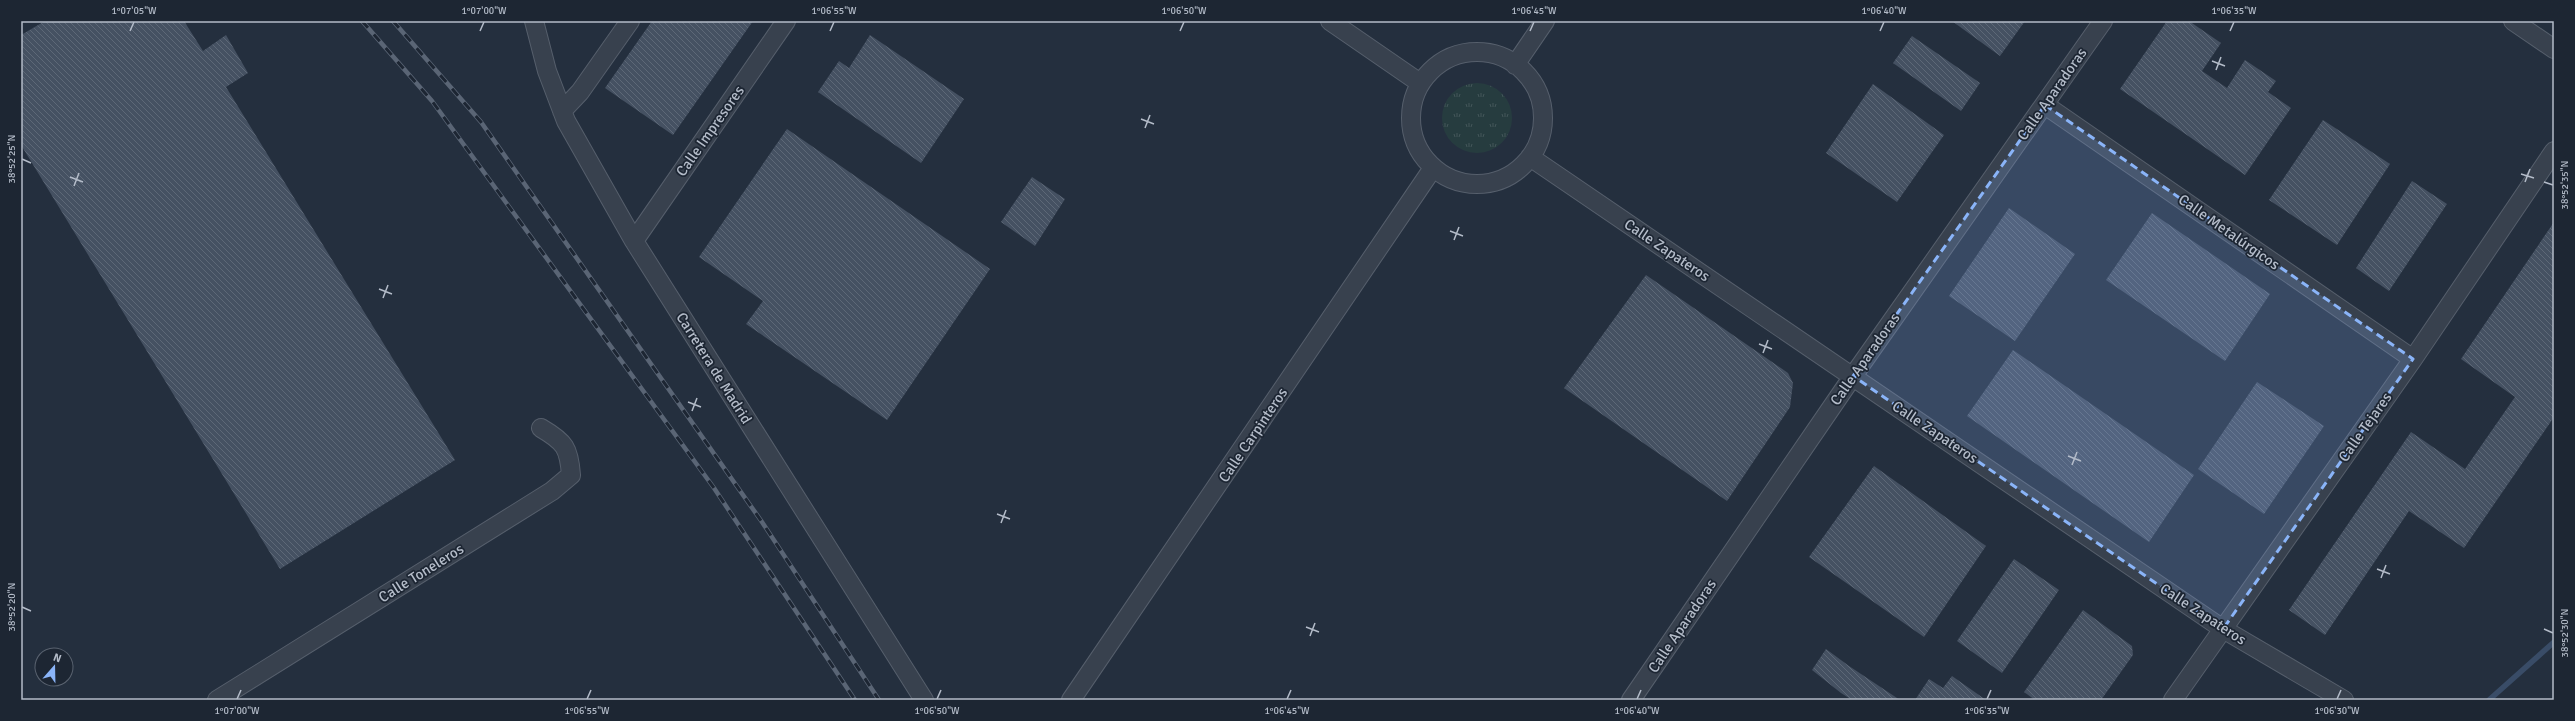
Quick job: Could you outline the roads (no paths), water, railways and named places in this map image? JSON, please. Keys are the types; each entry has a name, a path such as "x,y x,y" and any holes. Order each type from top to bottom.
{"street":[{"name":"Carretera de Madrid","path":"534,21 547,71 562,111 634,242 924,700"},
{"path":"562,111 580,92 630,21"},
{"name":"Calle Impresores","path":"634,242 786,21"},
{"path":"1330,21 1420,83"},
{"path":"1515,65 1545,21"},
{"name":"Calle Aparadoras","path":"1631,700 1853,376 2103,21"},
{"path":"2513,21 2554,49"},
{"path":"1476,52 1491,54 1499,56 1515,65 1532,82 1540,100 1543,120 1540,139 1530,157 1515,172 1495,182 1474,184 1459,181 1433,168 1421,154 1412,131 1410,119 1413,100 1420,83 1435,67 1454,56 1476,52"},
{"name":"Calle Metalúrgicos","path":"2045,105 2413,359"},
{"name":"Calle Tejares","path":"2173,700 2413,359 2554,151"},
{"name":"Calle Zapateros","path":"1530,157 2223,629 2344,700"},
{"name":"Calle Carpinteros","path":"1071,700 1433,168"},
{"name":"Calle Toneleros","path":"217,700 552,491 571,475 569,452 553,435 541,428"}],"waterway":[{"path":"2489,700 2554,642"}],"railway":[{"path":"362,21 432,101 714,488 855,700"},
{"path":"393,21 481,122 762,522 879,700"}]}
